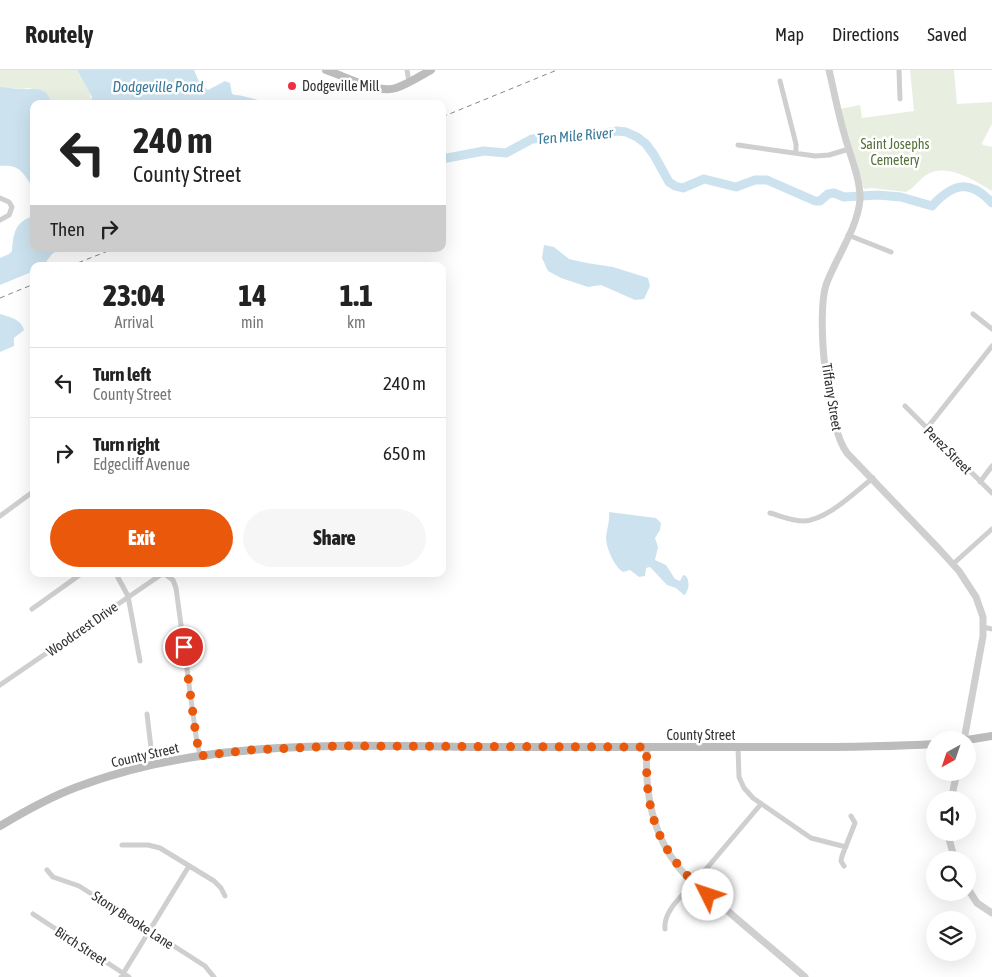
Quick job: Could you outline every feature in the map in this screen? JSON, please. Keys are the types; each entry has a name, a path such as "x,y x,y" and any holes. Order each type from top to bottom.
{"main road":[{"path":"326,70 381,88 397,88 431,70"},
{"path":"976,738 992,736"},
{"name":"County Street","path":"0,826 38,804 114,774 200,756 250,750 338,746 872,747 926,744"}],"street":[{"path":"407,70 409,82"},
{"name":"Tiffany Street","path":"829,70 859,192 859,202 848,235 827,284 822,301 826,374 837,436 847,453 953,564 976,597 983,617 984,627 968,731"},
{"path":"899,70 900,99"},
{"path":"780,81 796,144 796,153"},
{"path":"738,145 825,156 849,150"},
{"path":"0,198 8,202 12,207 9,215 0,220"},
{"path":"848,235 891,252"},
{"path":"973,314 992,329"},
{"path":"927,428 992,346"},
{"name":"Perez Street","path":"905,406 992,493"},
{"path":"980,482 992,466"},
{"path":"770,513 799,520 817,518 828,512 872,478"},
{"path":"0,516 30,495"},
{"path":"953,564 992,529"},
{"path":"32,609 77,577"},
{"path":"118,577 128,596 140,661"},
{"name":"Woodcrest Drive","path":"0,685 157,577"},
{"path":"168,577 173,580 176,588 200,756"},
{"path":"984,627 992,629"},
{"path":"146,714 153,765"},
{"path":"647,747 645,772 647,790 654,822 666,850 680,869 694,883 805,977"},
{"path":"738,747 739,777 744,788 761,804 811,838 846,847"},
{"path":"701,875 761,804"},
{"path":"844,866 841,858 855,823 852,816"},
{"path":"122,844 148,845 160,848 218,884 225,896"},
{"path":"122,975 189,866"},
{"name":"Stony Brooke Lane","path":"47,870 53,877 79,886 149,930 205,966 214,977"},
{"path":"665,929 664,924 667,914 694,883"},
{"path":"976,901 992,914"},
{"name":"Birch Street","path":"33,914 122,975 129,977"}],"green space":[{"path":"0,70 77,70 89,91 90,100 50,100 30,88 0,87"},
{"name":"Saint Josephs Cemetery","path":"910,70 954,70 957,104 992,102 992,124 982,143 992,147 992,191 961,175 944,171 928,174 906,192 864,189 840,109 860,105 862,118 914,111"}],"water":[{"name":"Dodgeville Pond","path":"77,70 194,70 200,84 208,90 225,81 230,83 232,94 240,97 240,100 91,100 92,97"},
{"path":"0,87 44,91 50,100 30,100 30,182 17,168 0,166"},
{"path":"30,217 30,252 55,252 46,262 30,262 30,273 0,285 0,258 12,251 16,229"},
{"path":"544,245 554,247 569,259 613,267 648,278 650,286 644,299 635,300 601,285 588,287 561,278 548,271 542,258"},
{"path":"0,314 18,321 24,330 14,338 14,346 0,352"},
{"path":"609,512 656,518 661,523 660,530 655,538 658,547 655,560 666,565 675,579 680,581 683,575 686,576 689,586 685,595 676,588 667,585 650,567 646,568 645,576 639,577 630,570 623,572 617,566 606,541"}],"waterway":[{"name":"Ten Mile River","path":"230,99 240,100"},
{"name":"Ten Mile River","path":"446,158 484,151 506,153 532,139 593,135 617,131 626,132 646,144 669,182 683,188 704,179 736,187 755,180 767,180 815,201 820,201 828,194 834,193 844,197 878,195 901,197 932,206 947,192 962,187 969,187 984,195 992,203"}],"railway":[{"path":"446,115 557,70"},
{"path":"80,262 105,252"},
{"path":"0,298 30,286"}],"place":[{"name":"Dodgeville Mill","path":"292,86"}],"route":[{"path":"184,647 200,756 250,750 338,746 647,747 645,772 654,822 666,850 680,869 708,895"}]}
